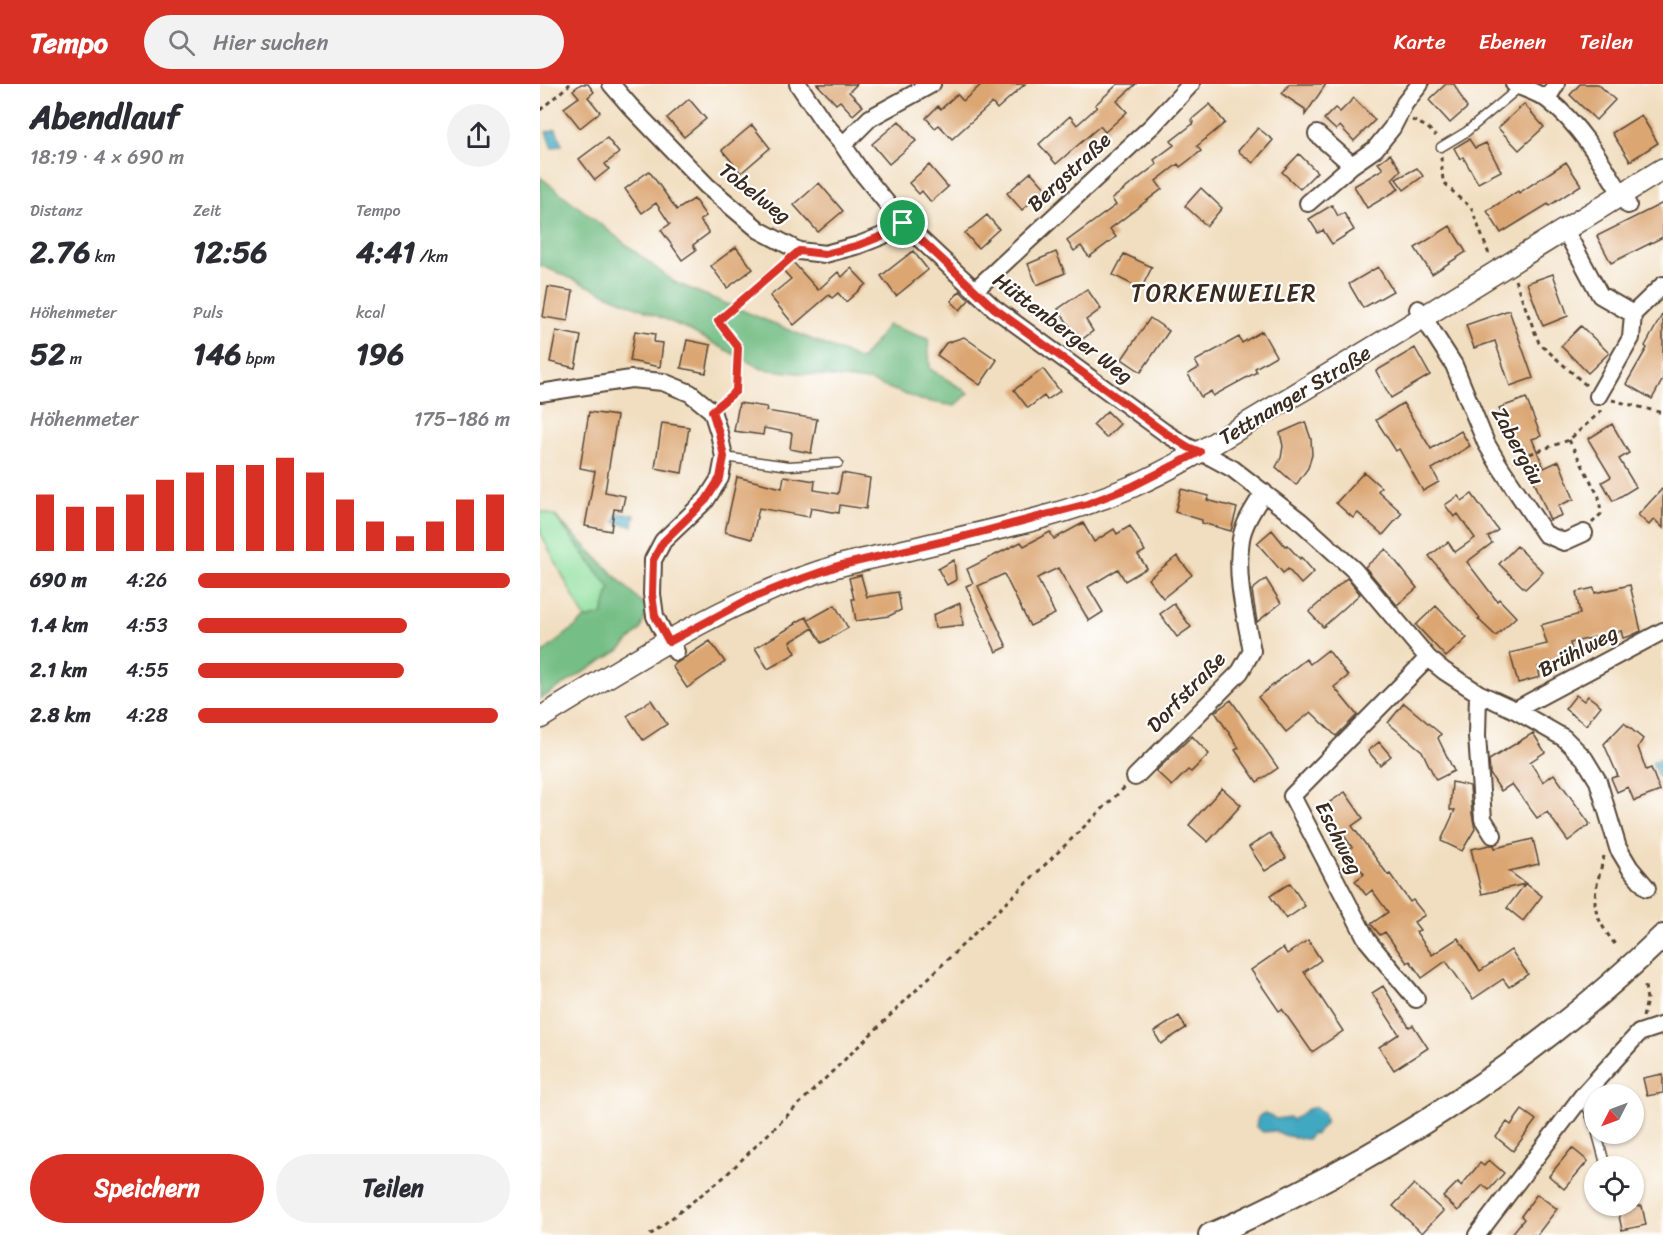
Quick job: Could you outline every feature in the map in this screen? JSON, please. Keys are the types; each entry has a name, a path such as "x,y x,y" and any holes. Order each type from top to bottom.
{"main road":[{"path":"1210,1235 1233,1226 1356,1164 1474,1091 1590,1002 1663,936"}],"street":[{"name":"Tobelweg","path":"611,84 706,186 759,230 799,251 825,254 859,245 882,236 903,223"},
{"name":"Hüttenberger Weg","path":"798,84 859,170 903,223 994,308 1164,432 1200,452"},
{"path":"843,145 870,118 932,84"},
{"name":"Bergstraße","path":"975,290 1153,125 1191,84"},
{"path":"1308,202 1375,149 1392,128 1405,103 1420,84"},
{"path":"1547,99 1557,84"},
{"path":"1517,86 1547,99 1574,125 1625,199"},
{"path":"1317,134 1352,165"},
{"name":"Tettnanger Straße","path":"540,718 673,647 747,600 787,584 838,566 966,536 1087,504 1131,487 1200,452 1421,314 1565,230 1625,199 1663,169"},
{"path":"1565,230 1600,295 1633,314"},
{"path":"1598,396 1631,338 1633,314 1663,285"},
{"name":"Zabergäu","path":"1421,314 1454,365 1486,443 1545,534 1564,542 1584,533"},
{"path":"540,393 631,379 663,382 690,393 712,411 724,457 720,478 706,500 663,542 653,560 652,594 655,616 673,647"},
{"path":"1200,452 1233,469 1300,521 1354,570 1428,658 1478,693 1515,710 1564,738 1584,758 1598,781 1618,848 1630,868 1647,888"},
{"name":"Dorfstraße","path":"1135,777 1240,672 1252,651 1239,584 1241,538 1264,492"},
{"name":"Brühlweg","path":"1515,710 1663,632"},
{"name":"Eschweg","path":"1416,999 1366,940 1292,796 1428,658"},
{"path":"1478,693 1477,736 1483,819 1493,835"},
{"path":"1477,1235 1583,1095 1639,1033 1663,1025"}],"lane":[{"path":"1441,147 1466,132 1517,86"},
{"path":"724,457 789,466 838,463"}],"path":[{"path":"540,110 570,84"},
{"path":"1400,114 1427,127 1436,136 1441,147 1440,166 1443,181 1471,207 1490,257 1516,281 1539,343 1598,396 1663,413"},
{"path":"712,411 736,391 738,347 718,321 799,251"},
{"path":"1499,465 1569,440 1600,412 1598,396"},
{"path":"1569,440 1599,497 1600,514 1584,533"},
{"path":"650,1235 724,1177 1135,777"},
{"path":"1617,947 1603,929 1594,909 1595,893 1605,853 1618,848"},
{"path":"1639,1033 1647,1000 1645,986"}],"green space":[{"path":"540,177 674,282 861,360 888,325 928,339 930,369 969,393 955,406 921,400 869,381 762,369 685,328 540,265"},
{"path":"540,511 555,516 610,588 602,615 585,619 540,532"},
{"path":"555,516 648,609 640,630 620,650 540,699 540,655 585,619 602,615 610,588"}],"water":[{"path":"556,129 562,145 552,148 546,132"},
{"path":"617,513 635,515 633,526 615,523"},
{"path":"1662,758 1663,775 1658,777 1652,762"},
{"path":"1316,1107 1323,1113 1326,1122 1316,1134 1312,1133 1308,1139 1287,1136 1275,1131 1263,1132 1256,1127 1259,1116 1265,1113 1276,1119 1289,1117 1292,1120 1308,1109"}],"building":[{"path":"581,84 588,84 594,92 588,97 600,112 580,128 564,108 579,97 573,90"},
{"path":"817,84 857,84 849,92 863,106 853,115 840,101 836,104"},
{"path":"982,84 1025,84 997,109 992,103 952,139 939,125 935,128 926,118 938,106 941,109 957,94 963,101"},
{"path":"1118,84 1136,84 1117,101 1127,112 1105,132 1100,126 1056,164 1039,144 1070,116 1077,125"},
{"path":"1289,84 1326,84 1305,115 1305,109 1282,94"},
{"path":"1446,84 1454,84 1467,108 1450,123 1429,100"},
{"path":"1580,84 1598,84 1615,100 1596,120 1570,95"},
{"path":"1354,98 1375,120 1354,141 1340,126 1336,130 1324,119 1335,108 1340,112"},
{"path":"689,99 706,119 684,137 667,118"},
{"path":"1210,104 1225,123 1197,146 1201,151 1180,167 1178,164 1156,181 1162,189 1110,229 1116,237 1089,257 1081,246 1074,251 1067,241 1116,205 1112,199 1157,164 1154,160 1174,145 1171,141 1194,123 1191,120"},
{"path":"1524,104 1544,127 1519,150 1498,128"},
{"path":"1641,115 1658,143 1630,161 1612,133"},
{"path":"899,121 916,141 889,164 872,144"},
{"path":"752,125 770,148 741,173 722,150"},
{"path":"1258,128 1273,140 1253,163 1238,151"},
{"path":"607,138 619,153 605,164 609,169 595,180 579,159"},
{"path":"1469,139 1475,148 1486,143 1501,171 1478,183 1463,157 1460,159 1454,148"},
{"path":"1299,154 1317,172 1300,189 1282,172"},
{"path":"1390,154 1401,170 1392,179 1399,189 1367,208 1354,186 1383,169 1378,163"},
{"path":"1566,162 1581,185 1501,233 1487,211"},
{"path":"929,165 948,187 931,202 922,191 919,194 909,183"},
{"path":"1417,168 1423,176 1404,190 1396,179"},
{"path":"649,171 677,210 694,199 706,216 700,220 709,233 693,245 696,250 682,260 661,230 670,224 656,203 642,213 625,189"},
{"path":"1031,172 1046,189 1022,210 1007,193"},
{"path":"819,183 843,211 818,232 794,205"},
{"path":"1201,188 1222,208 1207,226 1185,206"},
{"path":"1663,203 1663,237 1611,263 1597,236"},
{"path":"1332,205 1338,216 1344,213 1354,230 1332,244 1323,230 1318,233 1309,219"},
{"path":"987,215 999,229 978,248 965,233"},
{"path":"1450,226 1466,252 1432,274 1415,248"},
{"path":"736,247 753,269 727,288 711,266"},
{"path":"913,251 928,270 896,296 881,276"},
{"path":"1056,252 1065,273 1037,285 1028,264"},
{"path":"1124,254 1152,267 1141,289 1113,275"},
{"path":"792,261 818,290 838,272 842,277 851,268 866,284 846,302 838,293 832,298 829,295 794,325 770,296 791,279 782,269"},
{"path":"1378,267 1393,291 1363,308 1349,284"},
{"path":"1553,274 1568,316 1543,326 1527,283"},
{"path":"548,287 573,291 568,321 543,317"},
{"path":"1087,289 1101,309 1086,320 1093,331 1080,341 1058,309"},
{"path":"960,291 969,300 960,310 951,301"},
{"path":"1509,310 1533,378 1510,386 1495,341 1474,348 1466,325"},
{"path":"1663,313 1663,379 1652,399 1626,384 1647,348 1645,346"},
{"path":"1150,318 1169,331 1141,372 1122,359"},
{"path":"1581,326 1609,353 1588,373 1561,346"},
{"path":"556,331 581,336 575,368 550,362"},
{"path":"635,331 655,334 654,342 663,343 660,367 630,361"},
{"path":"1262,331 1276,356 1255,368 1257,372 1213,396 1211,391 1201,397 1188,374 1199,368 1195,361 1239,337 1242,343"},
{"path":"964,337 997,360 980,385 937,355 946,343"},
{"path":"687,340 711,345 706,373 681,368"},
{"path":"1415,348 1430,375 1391,398 1376,371"},
{"path":"1043,369 1060,391 1047,400 1044,396 1028,408 1014,390"},
{"path":"1526,398 1541,436 1532,439 1544,468 1559,461 1574,499 1558,506 1562,515 1550,520 1519,444 1514,446 1499,408"},
{"path":"739,403 767,407 766,411 817,419 811,453 790,449 792,433 764,428 763,435 734,431"},
{"path":"1403,403 1431,449 1461,431 1470,446 1432,469 1439,482 1423,491 1399,449 1396,451 1376,420"},
{"path":"1107,411 1120,424 1106,438 1093,425"},
{"path":"589,412 617,416 605,492 625,496 622,510 614,509 611,531 585,526 595,471 580,468"},
{"path":"1305,422 1311,439 1312,455 1308,468 1296,485 1276,467 1281,458 1283,446 1280,433"},
{"path":"662,423 689,427 682,473 655,468"},
{"path":"1612,424 1629,453 1619,459 1636,487 1613,501 1602,482 1611,477 1588,439"},
{"path":"1364,472 1381,487 1378,491 1402,513 1383,535 1358,513 1353,518 1336,503"},
{"path":"842,473 870,478 866,509 840,505 839,513 811,508 809,517 759,508 752,539 725,532 737,477 782,488 784,476 815,481 814,490 838,494"},
{"path":"1663,488 1663,528 1654,519 1649,525 1638,515"},
{"path":"1181,489 1209,496 1207,500 1237,508 1231,531 1175,512"},
{"path":"1472,494 1498,530 1488,537 1492,543 1467,562 1497,601 1499,599 1516,617 1496,636 1478,619 1480,618 1429,556 1448,542 1455,552 1475,538 1458,514 1454,517 1445,505 1458,496 1462,501"},
{"path":"1083,523 1094,542 1114,529 1117,534 1130,526 1145,551 1138,555 1147,568 1125,581 1118,569 1088,587 1103,612 1089,621 1058,568 1037,578 1055,614 1030,626 1004,574 978,586 1007,647 996,652 966,586 973,583 967,569 1021,542 1024,546 1050,532 1054,539"},
{"path":"1272,530 1285,546 1287,545 1300,559 1301,557 1314,572 1301,584 1288,569 1283,573 1257,543"},
{"path":"1517,546 1543,572 1525,589 1499,564"},
{"path":"1386,549 1417,588 1397,605 1365,567"},
{"path":"1177,556 1192,575 1163,598 1148,579"},
{"path":"954,560 956,580 947,585 938,569"},
{"path":"861,575 867,597 898,592 901,610 889,616 856,621 849,578"},
{"path":"1347,578 1360,594 1323,627 1309,612"},
{"path":"1266,579 1281,603 1257,622 1252,590"},
{"path":"1630,585 1641,631 1623,638 1621,631 1570,643 1574,658 1538,667 1540,677 1518,683 1510,653 1547,644 1541,625 1580,614 1576,592 1594,588 1595,593"},
{"path":"960,603 963,625 935,628 933,615"},
{"path":"1174,604 1191,627 1177,637 1160,614"},
{"path":"835,605 848,628 822,643 813,628 790,642 796,653 768,669 755,648 806,617 812,627 808,620"},
{"path":"1436,606 1467,638 1446,657 1416,625"},
{"path":"710,641 725,662 687,688 672,666"},
{"path":"1328,650 1348,676 1334,687 1357,715 1336,736 1311,712 1286,732 1258,697 1306,659 1310,664"},
{"path":"1576,695 1584,701 1588,696 1601,706 1586,725 1565,709"},
{"path":"651,700 667,724 643,740 627,716"},
{"path":"1231,700 1278,768 1257,782 1235,750 1239,748 1215,712"},
{"path":"1404,703 1441,734 1438,738 1454,771 1436,780 1422,751 1388,723"},
{"path":"1624,723 1643,739 1638,747 1646,770 1651,768 1660,791 1634,801 1628,787 1617,792 1611,778 1618,776 1604,744"},
{"path":"1533,733 1545,752 1530,762 1543,782 1554,774 1590,824 1568,841 1547,812 1537,818 1512,784 1501,791 1490,774 1489,760"},
{"path":"1192,736 1209,754 1191,772 1188,770 1172,786 1156,771"},
{"path":"1379,742 1391,756 1380,765 1368,751"},
{"path":"1452,782 1470,786 1475,829 1462,851 1441,841 1455,810 1450,810"},
{"path":"1222,788 1241,805 1208,842 1189,825"},
{"path":"1345,792 1363,818 1352,826 1410,902 1413,900 1425,915 1414,922 1420,930 1416,932 1432,955 1458,938 1480,971 1511,950 1528,974 1509,987 1503,979 1473,999 1446,961 1422,978 1410,961 1407,963 1385,932 1380,935 1371,924 1388,912 1372,890 1366,895 1355,881 1364,874 1348,850 1352,847 1324,806"},
{"path":"1270,833 1286,858 1265,871 1249,847"},
{"path":"1533,839 1539,864 1509,871 1542,896 1523,921 1507,908 1525,884 1482,894 1471,849 1490,845 1494,845 1495,848"},
{"path":"1290,883 1305,906 1286,919 1270,896"},
{"path":"1308,940 1321,960 1304,972 1343,1031 1312,1052 1282,1009 1279,1011 1251,970 1283,948 1287,954"},
{"path":"1383,986 1409,1027 1413,1025 1428,1048 1394,1070 1379,1047 1399,1034 1372,993"},
{"path":"1179,1016 1186,1028 1161,1044 1154,1032"},
{"path":"1663,1074 1663,1093 1647,1096 1643,1078"},
{"path":"1522,1110 1536,1120 1513,1151 1496,1137 1507,1122 1511,1125"},
{"path":"1572,1148 1584,1158 1584,1166 1564,1189 1549,1176"},
{"path":"1489,1160 1504,1173 1489,1190 1483,1185 1458,1211 1443,1197 1458,1182 1461,1186 1480,1163 1484,1166"},
{"path":"1414,1184 1443,1211 1422,1233 1393,1206"},
{"path":"1537,1194 1557,1209 1537,1235 1511,1235 1524,1219 1521,1216"},
{"path":"1619,1216 1644,1216 1646,1225 1622,1230"}],"district":[{"name":"TORKENWEILER","path":"1224,293"}],"route":[{"path":"903,223 994,308 1164,432 1200,452 1131,487 1087,504 966,536 838,566 787,584 747,600 669,642 655,616 652,594 653,560 663,542 706,500 720,478 724,457 712,411 736,391 738,347 718,321 799,251 825,254 859,245 882,236 903,223"}]}
